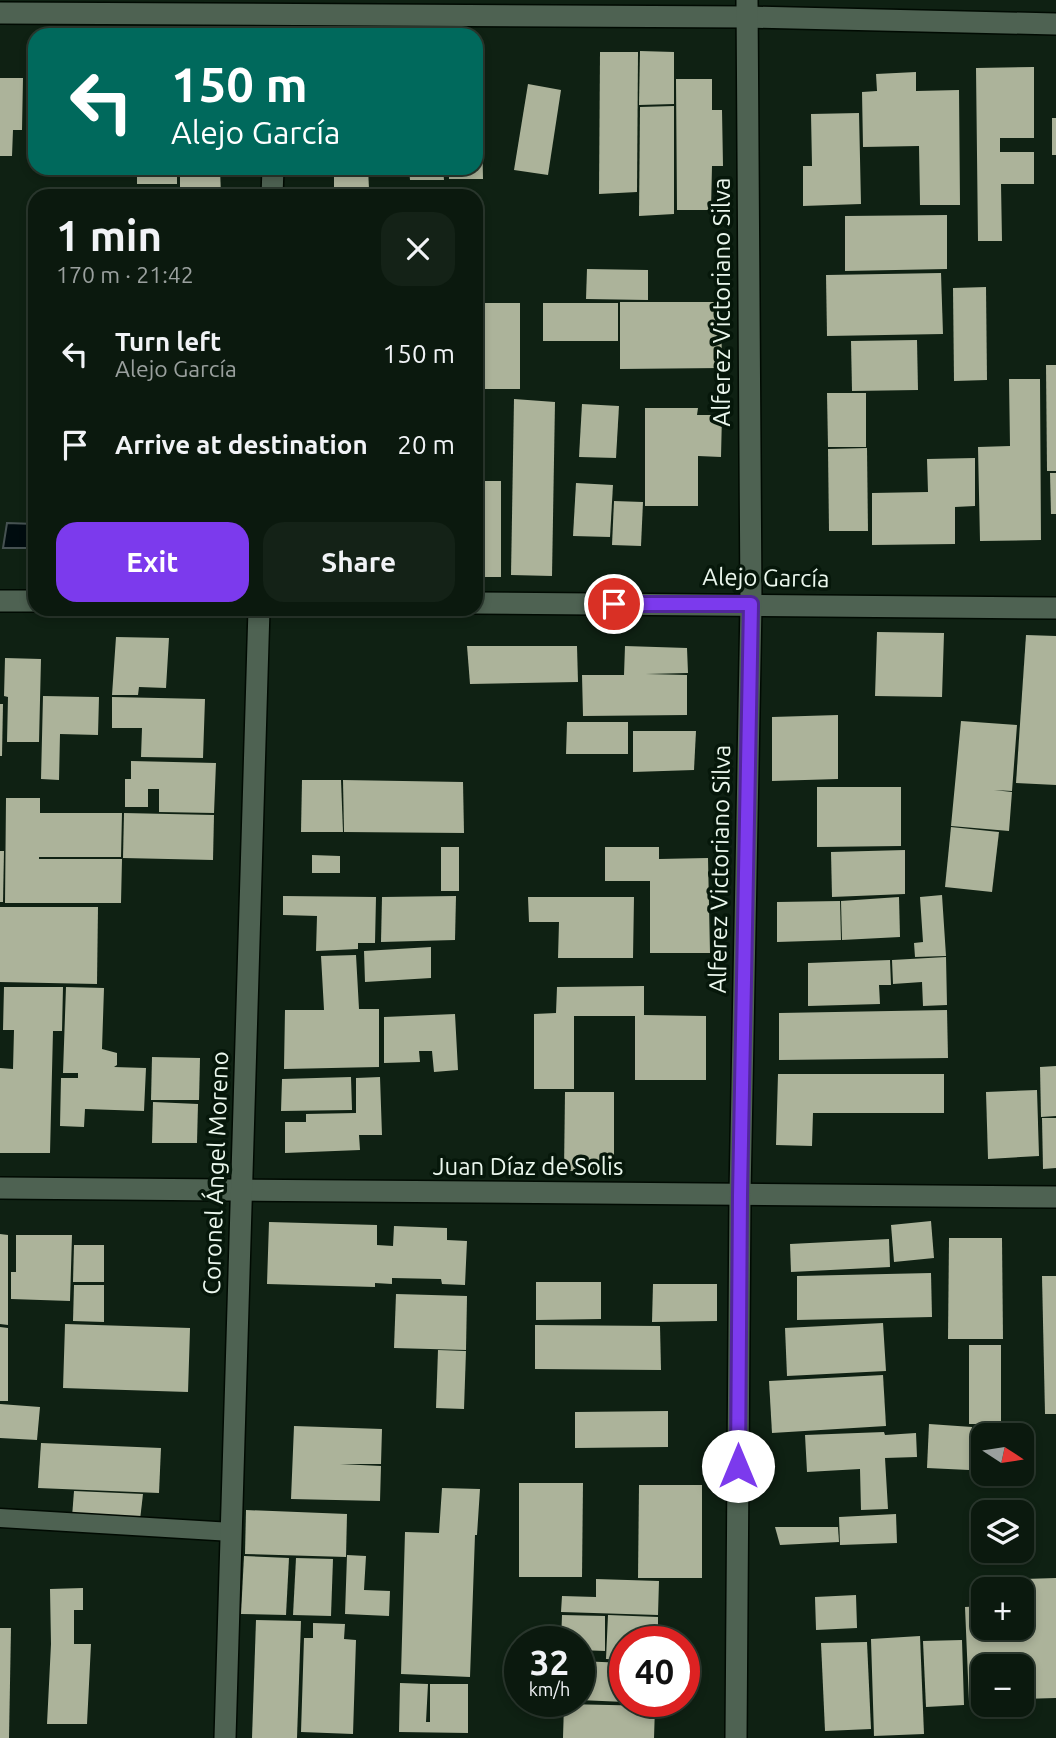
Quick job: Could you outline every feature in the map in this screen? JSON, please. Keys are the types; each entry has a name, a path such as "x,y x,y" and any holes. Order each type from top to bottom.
{"street":[{"path":"0,13 278,16 747,8 1056,24"},
{"name":"Alferez Victoriano Silva","path":"736,1738 740,1195 751,604 747,8"},
{"path":"0,601 28,601"},
{"name":"Alejo García","path":"483,603 1056,608"},
{"name":"Coronel Ángel Moreno","path":"225,1738 259,616"},
{"name":"Juan Díaz de Solis","path":"0,1188 1056,1197"}],"lane":[{"path":"0,1518 232,1532"}],"shaded area":[{"path":"7,523 28,524 28,548 3,548"}],"building":[{"path":"640,51 674,52 674,104 639,105"},
{"path":"600,52 638,52 637,192 599,194"},
{"path":"1034,67 1034,138 1000,138 1000,152 1034,152 1034,184 1001,184 1002,241 978,241 976,68"},
{"path":"916,72 916,91 959,90 960,205 920,205 919,146 863,147 862,92 877,91 876,74"},
{"path":"0,78 23,78 22,130 13,130 12,156 0,156"},
{"path":"676,79 712,79 712,110 722,110 723,166 712,166 711,210 677,210"},
{"path":"528,84 561,90 548,175 514,170"},
{"path":"674,106 674,214 639,216 640,107"},
{"path":"859,113 861,204 803,206 803,166 812,166 811,114"},
{"path":"1052,118 1056,118 1056,155 1052,155"},
{"path":"137,175 177,175 177,184 137,184"},
{"path":"180,175 220,175 221,189 180,189"},
{"path":"334,175 368,175 369,189 334,189"},
{"path":"410,175 444,175 444,180 410,180"},
{"path":"449,175 483,175 483,179 449,179"},
{"path":"947,215 947,269 845,271 845,216"},
{"path":"587,269 648,270 648,300 586,299"},
{"path":"941,273 943,334 827,336 826,275"},
{"path":"986,287 987,380 954,381 953,288"},
{"path":"620,302 721,302 722,368 620,369"},
{"path":"483,303 520,303 520,389 483,389"},
{"path":"543,303 618,303 618,341 543,341"},
{"path":"917,340 918,390 852,391 851,341"},
{"path":"1046,365 1056,365 1056,471 1047,471"},
{"path":"1009,379 1040,379 1041,540 980,541 978,447 1010,446"},
{"path":"827,393 866,393 866,447 828,447"},
{"path":"514,399 555,402 552,576 511,575"},
{"path":"582,404 619,406 616,458 579,457"},
{"path":"645,408 698,408 697,415 722,415 721,457 698,456 698,506 645,506"},
{"path":"867,448 868,531 829,531 828,449"},
{"path":"975,458 975,506 955,507 955,544 872,545 872,493 928,492 927,459"},
{"path":"1050,473 1056,473 1056,514 1051,514"},
{"path":"483,481 501,481 501,577 483,577"},
{"path":"576,483 613,485 610,537 573,536"},
{"path":"614,501 643,502 641,546 612,545"},
{"path":"877,632 944,633 942,697 875,696"},
{"path":"1026,635 1056,636 1056,785 1016,783"},
{"path":"116,637 169,638 166,688 139,687 138,695 112,695"},
{"path":"467,646 577,646 578,682 470,684"},
{"path":"625,646 687,648 688,673 646,674 687,675 687,715 583,716 582,675 624,675"},
{"path":"5,658 41,659 39,742 7,742"},
{"path":"43,696 99,697 98,735 60,734 59,780 41,779"},
{"path":"112,697 205,699 203,758 141,757 142,728 112,728"},
{"path":"0,704 3,704 2,756 0,756"},
{"path":"838,715 838,779 772,781 772,717"},
{"path":"961,721 1017,725 1012,791 994,790 1012,792 1009,831 951,826"},
{"path":"567,722 628,722 628,754 566,754"},
{"path":"633,731 696,731 694,770 633,772"},
{"path":"131,761 216,763 214,813 159,812 159,789 148,789 148,807 125,807 125,779 131,779"},
{"path":"302,780 341,780 343,832 301,832"},
{"path":"343,780 463,782 464,833 344,832"},
{"path":"817,787 901,787 901,846 817,847"},
{"path":"6,798 40,798 40,813 122,813 121,857 39,857 122,859 121,903 5,903"},
{"path":"124,813 214,815 213,860 123,858"},
{"path":"951,827 999,832 992,892 945,887"},
{"path":"441,847 459,847 459,891 441,891"},
{"path":"605,847 659,847 659,859 708,858 710,953 650,953 650,881 605,881"},
{"path":"905,850 905,894 832,897 831,852"},
{"path":"0,851 4,851 3,902 0,902"},
{"path":"312,855 340,856 340,873 312,873"},
{"path":"942,895 946,956 915,957 914,943 923,942 920,897"},
{"path":"283,896 376,897 375,943 358,943 358,949 316,951 317,916 283,915"},
{"path":"456,896 455,940 381,942 382,897"},
{"path":"528,897 634,897 633,958 558,958 559,922 529,922"},
{"path":"899,897 900,937 842,940 841,901"},
{"path":"840,901 841,940 777,942 777,902"},
{"path":"0,907 98,907 97,984 0,982"},
{"path":"431,947 431,978 365,982 364,951"},
{"path":"356,955 359,1009 379,1009 379,1067 284,1069 285,1010 324,1010 321,956"},
{"path":"946,957 947,1005 923,1006 922,982 893,984 892,960"},
{"path":"890,960 891,985 879,985 880,1004 808,1006 808,963"},
{"path":"644,986 644,1015 706,1016 706,1080 635,1080 635,1016 574,1016 574,1089 534,1089 534,1014 556,1013 557,987"},
{"path":"4,987 63,987 62,1031 53,1031 50,1153 0,1153 0,1068 13,1069 14,1030 3,1030"},
{"path":"66,987 104,988 102,1049 117,1053 117,1065 114,1067 146,1068 144,1111 85,1109 84,1127 60,1126 61,1078 78,1078 78,1073 63,1073"},
{"path":"947,1010 948,1058 779,1060 779,1013"},
{"path":"455,1014 458,1070 434,1072 432,1051 419,1051 420,1062 384,1063 384,1017"},
{"path":"152,1057 200,1058 199,1100 151,1100"},
{"path":"1056,1066 1056,1116 1041,1117 1040,1067"},
{"path":"778,1074 944,1074 944,1113 813,1113 812,1146 776,1145"},
{"path":"351,1077 352,1110 281,1111 282,1079"},
{"path":"380,1077 382,1135 359,1135 360,1150 285,1153 285,1122 306,1122 306,1114 356,1113 356,1078"},
{"path":"1037,1090 1039,1156 988,1159 986,1092"},
{"path":"565,1092 614,1092 614,1171 564,1171"},
{"path":"153,1102 198,1104 197,1143 152,1143"},
{"path":"1042,1118 1056,1118 1056,1168 1043,1169"},
{"path":"931,1221 934,1258 894,1262 891,1225"},
{"path":"269,1222 377,1225 377,1245 393,1246 394,1226 447,1228 447,1240 467,1241 465,1285 442,1284 441,1279 392,1278 392,1284 375,1283 375,1287 267,1284"},
{"path":"0,1234 8,1235 8,1325 0,1324"},
{"path":"16,1235 72,1235 70,1301 11,1299 11,1272 16,1272"},
{"path":"949,1238 1002,1238 1003,1339 948,1339"},
{"path":"889,1239 890,1267 791,1272 790,1244"},
{"path":"74,1245 104,1245 104,1282 73,1282"},
{"path":"931,1273 932,1317 797,1320 797,1276"},
{"path":"1042,1276 1056,1276 1056,1414 1045,1414"},
{"path":"536,1282 601,1282 601,1319 536,1320"},
{"path":"653,1284 717,1284 717,1321 652,1322"},
{"path":"74,1285 104,1285 104,1322 73,1321"},
{"path":"396,1294 467,1296 466,1350 394,1348"},
{"path":"883,1323 886,1371 787,1376 785,1328"},
{"path":"65,1324 190,1328 188,1392 63,1388"},
{"path":"535,1325 660,1326 661,1370 535,1369"},
{"path":"0,1327 8,1328 8,1401 0,1401"},
{"path":"969,1345 1001,1345 1001,1423 969,1424"},
{"path":"438,1350 466,1351 464,1409 436,1408"},
{"path":"883,1375 886,1426 772,1433 769,1381"},
{"path":"0,1404 40,1407 37,1440 0,1438"},
{"path":"668,1411 668,1447 575,1448 575,1412"},
{"path":"929,1424 971,1427 969,1470 927,1468"},
{"path":"294,1426 382,1429 381,1464 340,1464 381,1466 380,1501 291,1499"},
{"path":"884,1432 885,1435 916,1433 917,1457 885,1458 888,1509 861,1510 860,1469 807,1472 805,1435"},
{"path":"41,1443 161,1448 159,1493 38,1488"},
{"path":"519,1483 583,1483 582,1577 519,1577"},
{"path":"639,1485 702,1485 702,1578 638,1578"},
{"path":"442,1488 480,1489 475,1535 470,1677 401,1674 405,1532 439,1533"},
{"path":"74,1491 143,1494 140,1520 72,1517"},
{"path":"246,1510 347,1514 346,1557 245,1554"},
{"path":"896,1514 897,1543 840,1545 839,1517"},
{"path":"775,1527 838,1527 839,1542 780,1545"},
{"path":"347,1555 366,1556 364,1590 390,1591 389,1616 345,1614"},
{"path":"244,1556 289,1558 286,1615 241,1614"},
{"path":"296,1558 333,1559 331,1616 293,1615"},
{"path":"1056,1578 1056,1698 1034,1699 1034,1654 971,1654 969,1702 965,1607 971,1607 971,1640 1034,1640 1034,1579"},
{"path":"596,1579 659,1581 658,1615 561,1612 562,1596 596,1597"},
{"path":"83,1588 83,1610 74,1610 74,1644 91,1644 87,1724 47,1724 51,1644 50,1589"},
{"path":"856,1595 857,1628 816,1630 815,1597"},
{"path":"562,1615 605,1616 605,1651 595,1651 595,1626 562,1626"},
{"path":"608,1615 658,1617 658,1626 609,1626 609,1659 606,1659"},
{"path":"256,1620 301,1621 297,1738 252,1738"},
{"path":"313,1623 345,1624 344,1639 356,1640 353,1734 301,1732 304,1638 313,1638"},
{"path":"0,1628 11,1628 9,1738 0,1738"},
{"path":"920,1636 924,1734 874,1736 871,1639"},
{"path":"962,1640 964,1705 926,1707 923,1641"},
{"path":"867,1642 871,1729 825,1731 821,1643"},
{"path":"595,1662 609,1662 609,1701 595,1701"},
{"path":"400,1683 428,1684 426,1722 430,1722 430,1684 468,1684 468,1733 399,1732"},
{"path":"595,1705 609,1705 609,1717 655,1717 654,1738 563,1738 564,1717 595,1717"}],"route":[{"path":"614,604 751,604 738,1466"}]}
